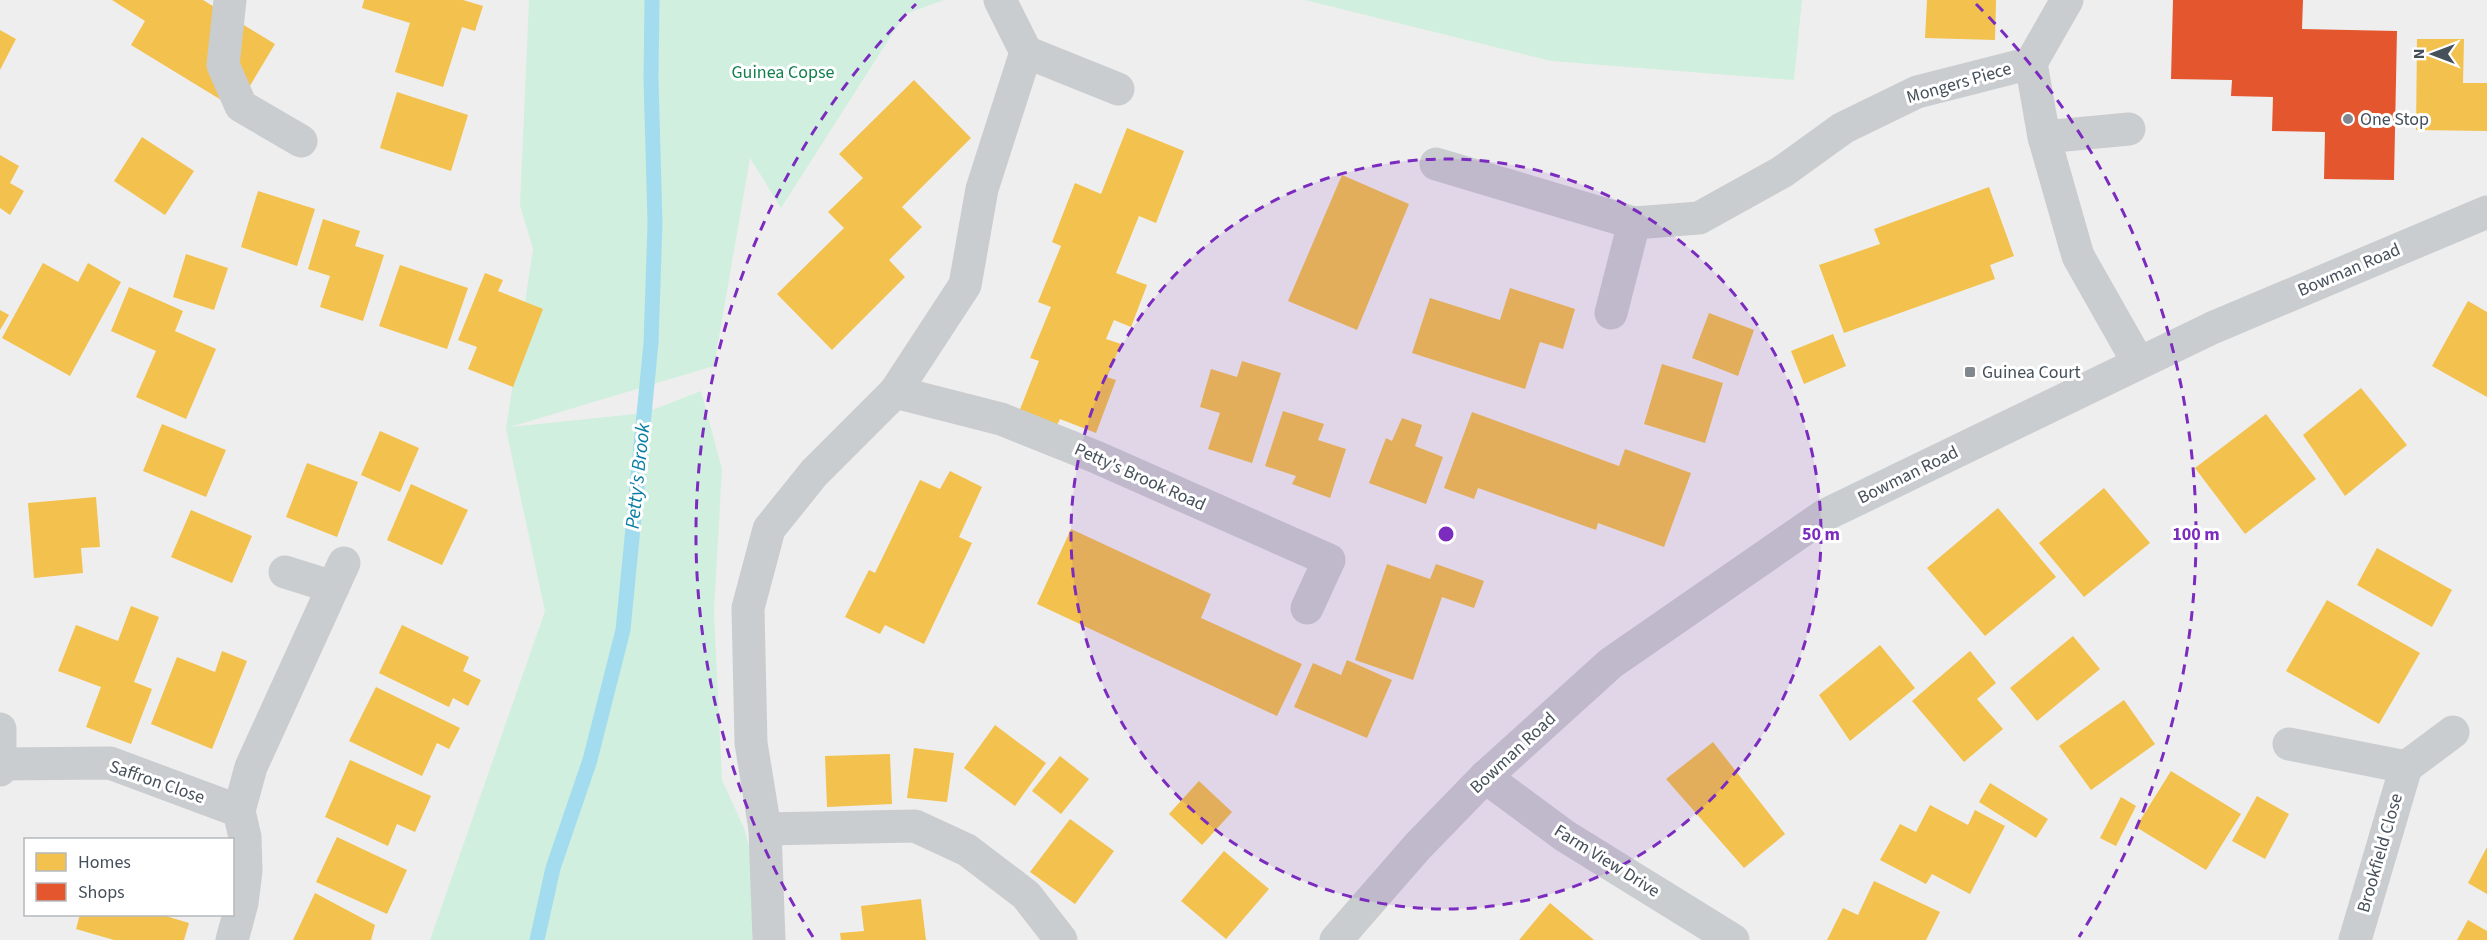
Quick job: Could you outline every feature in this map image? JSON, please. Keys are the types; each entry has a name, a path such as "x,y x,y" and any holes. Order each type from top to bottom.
{"street":[{"path":"230,0 223,65 242,106 301,141"},
{"path":"999,0 1026,52 1118,89"},
{"path":"2031,63 2067,0"},
{"path":"769,940 765,829 751,743 748,608 769,530 814,474 895,392 965,285 982,189 1026,52"},
{"name":"Mongers Piece","path":"1436,164 1634,223 1699,218 1782,172 1843,128 1917,92 2031,63 2044,137 2078,256 2138,362"},
{"path":"2044,137 2129,129"},
{"name":"Bowman Road","path":"1336,940 1418,846 1485,777 1611,663 1824,515 2212,328 2487,212"},
{"path":"1611,313 1634,223"},
{"name":"Petty's Brook Road","path":"895,392 1001,419 1096,457 1329,560 1306,608"},
{"path":"232,940 242,903 246,871 245,837 239,811 251,767 339,575 285,572"},
{"name":"Saffron Close","path":"0,729 1,767 110,763 239,811"},
{"path":"2289,744 2406,767 2453,732"},
{"name":"Brookfield Close","path":"2355,940 2406,767"},
{"name":"Farm View Drive","path":"1485,777 1565,836 1733,940"},
{"path":"765,829 915,826 967,850 1026,895 1061,940"}],"green space":[{"name":"Guinea Copse","path":"529,0 944,0 905,14 781,208 750,158 714,366 510,427 644,413 701,391 722,469 714,611 722,780 744,828 754,864 752,940 430,940 545,611 506,429 533,249 520,205"},
{"path":"1305,0 1802,0 1794,80 1551,61"}],"building: Homes":[{"path":"112,0 203,0 275,44 236,109 131,45 145,21"},
{"path":"364,0 463,0 483,6 475,31 462,27 443,87 395,72 410,23 362,8"},
{"path":"1927,0 1996,0 1995,40 1925,38"},
{"path":"0,30 16,39 0,70"},
{"path":"2417,39 2464,39 2463,83 2487,83 2487,131 2416,130"},
{"path":"914,80 971,138 902,207 922,227 889,260 905,277 832,350 777,294 844,228 828,212 863,178 839,154"},
{"path":"397,92 468,115 451,171 380,148"},
{"path":"1127,128 1184,151 1156,223 1139,216 1116,273 1147,285 1131,327 1114,320 1106,339 1121,344 1107,377 1116,380 1096,433 1060,419 1056,427 1019,412 1039,361 1030,358 1051,307 1038,302 1061,246 1052,242 1075,183 1101,194"},
{"path":"142,137 194,171 165,215 114,181"},
{"path":"0,155 19,166 10,183 24,191 10,215 0,208"},
{"path":"1342,175 1409,204 1357,330 1288,301"},
{"path":"1989,187 2014,256 1990,265 1995,279 1844,333 1819,265 1880,244 1874,229"},
{"path":"258,191 315,209 297,266 241,247"},
{"path":"323,219 360,231 355,246 384,255 363,321 320,307 330,276 308,269"},
{"path":"186,254 228,268 214,310 173,297"},
{"path":"43,263 78,282 88,263 121,282 70,376 2,338"},
{"path":"400,265 468,288 447,349 379,326"},
{"path":"485,273 503,280 498,291 543,309 513,387 468,369 477,347 458,340"},
{"path":"129,287 183,311 175,331 216,349 186,419 136,397 156,351 111,331"},
{"path":"1510,288 1575,309 1563,349 1540,342 1525,389 1412,353 1430,298 1500,320"},
{"path":"2468,301 2487,312 2487,397 2432,366"},
{"path":"0,310 9,315 0,330"},
{"path":"1709,313 1754,330 1738,376 1692,358"},
{"path":"1833,334 1846,366 1804,384 1791,351"},
{"path":"1242,361 1281,373 1252,463 1208,449 1220,413 1200,407 1211,369 1237,377"},
{"path":"1662,364 1723,383 1705,443 1644,424"},
{"path":"2361,388 2407,445 2345,496 2303,435"},
{"path":"1283,411 1324,424 1318,440 1346,449 1330,498 1292,484 1296,476 1265,466"},
{"path":"1472,412 1619,466 1625,449 1691,473 1664,547 1598,523 1596,530 1478,488 1474,499 1444,488"},
{"path":"2266,414 2316,479 2245,534 2195,468"},
{"path":"1402,418 1422,425 1415,446 1443,457 1426,504 1369,483 1386,438 1392,441"},
{"path":"162,424 226,450 206,497 143,471"},
{"path":"380,431 419,448 400,492 361,475"},
{"path":"307,463 358,482 337,537 286,517"},
{"path":"950,471 982,487 959,537 972,543 924,644 885,625 880,634 845,617 869,570 875,573 920,480 940,489"},
{"path":"411,484 468,510 442,565 387,540"},
{"path":"2104,488 2150,543 2084,597 2039,543"},
{"path":"96,497 100,547 81,548 83,573 34,578 28,503"},
{"path":"1998,508 2056,577 1985,636 1927,568"},
{"path":"191,510 252,536 232,583 171,557"},
{"path":"1071,529 1211,594 1201,618 1302,664 1277,716 1037,604"},
{"path":"2377,548 2452,590 2432,627 2357,585"},
{"path":"1387,564 1430,579 1436,564 1484,581 1474,608 1442,597 1413,680 1355,660"},
{"path":"2327,600 2420,653 2379,724 2286,671"},
{"path":"131,606 159,617 134,682 152,689 131,744 86,727 101,687 58,671 76,625 118,641"},
{"path":"402,625 469,657 463,671 481,680 468,706 453,698 449,707 379,673"},
{"path":"2073,636 2100,669 2037,721 2010,688"},
{"path":"1880,645 1915,688 1850,741 1819,695"},
{"path":"222,651 247,661 212,749 151,724 177,657 215,672"},
{"path":"1970,651 1996,683 1977,699 2003,729 1964,762 1912,701"},
{"path":"1347,660 1392,680 1367,738 1294,707 1313,663 1341,675"},
{"path":"376,687 460,728 449,749 437,743 422,776 349,741"},
{"path":"2124,700 2155,744 2091,790 2059,746"},
{"path":"995,725 1046,763 1015,806 964,768"},
{"path":"1713,742 1785,834 1744,868 1666,779"},
{"path":"914,748 954,753 947,802 907,798"},
{"path":"890,754 892,804 827,807 825,756"},
{"path":"1060,756 1089,779 1061,814 1032,791"},
{"path":"350,760 431,796 415,832 397,824 388,846 325,817"},
{"path":"2171,771 2241,814 2206,870 2136,827"},
{"path":"1199,781 1232,812 1202,845 1169,814"},
{"path":"1990,783 2048,819 2036,838 1979,802"},
{"path":"2257,796 2289,814 2265,859 2232,841"},
{"path":"2121,797 2136,806 2116,846 2100,838"},
{"path":"1930,805 1968,825 1975,810 2005,826 1970,894 1932,874 1926,884 1880,860 1900,824 1916,832"},
{"path":"1070,819 1114,851 1075,904 1030,872"},
{"path":"337,837 407,870 387,914 316,882"},
{"path":"2487,847 2487,894 2468,883"},
{"path":"1224,851 1269,889 1226,939 1181,901"},
{"path":"1874,881 1940,912 1926,940 1827,940 1843,908 1858,915"},
{"path":"315,893 375,925 371,940 293,940"},
{"path":"921,899 926,940 841,940 840,933 864,931 861,906"},
{"path":"1550,903 1594,940 1519,940"},
{"path":"79,916 166,916 189,923 184,940 114,940 76,929"},
{"path":"2468,920 2487,931 2487,940 2457,940"}],"building: Shops":[{"path":"2173,0 2303,0 2302,29 2397,31 2394,180 2324,179 2325,132 2272,131 2273,97 2231,96 2232,80 2171,79"}],"waterway":[{"name":"Petty's Brook","path":"537,940 553,868 590,760 623,630 651,343 655,223 651,79 652,0"}],"place":[{"name":"One Stop","path":"2348,119"},
{"name":"Guinea Court","path":"1970,372"}]}
